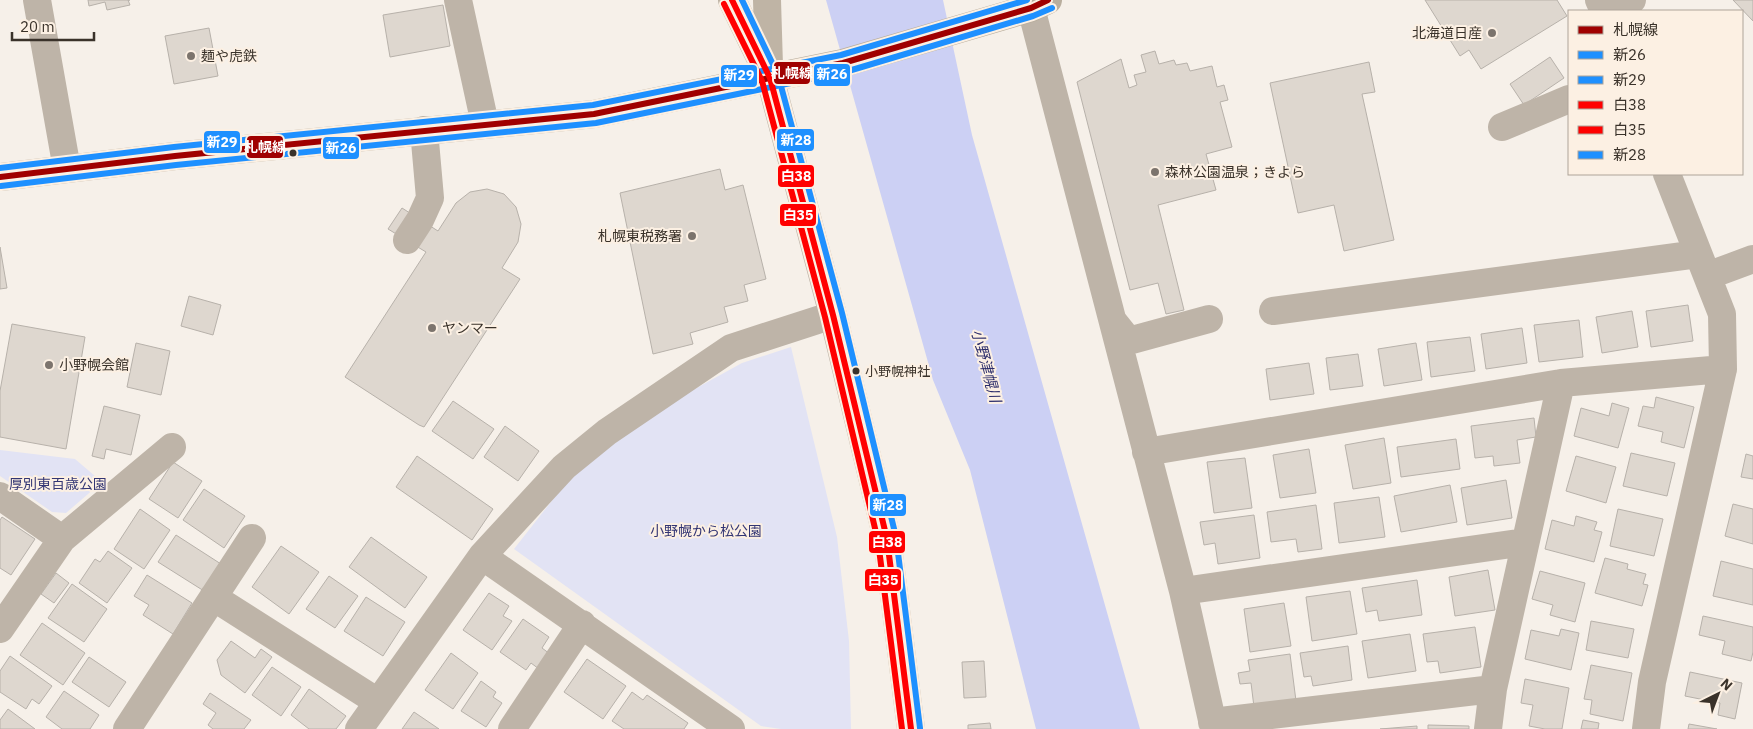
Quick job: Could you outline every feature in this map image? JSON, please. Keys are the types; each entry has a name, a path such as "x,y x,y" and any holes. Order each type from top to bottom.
{"highway":[{"path":"0,177 175,156 594,114 843,63 1040,4"}],"main road":[{"path":"732,0 770,78"},
{"path":"767,0 770,78"}],"street":[{"path":"37,0 67,169"},
{"path":"458,0 485,124"},
{"path":"1621,10 1632,0"},
{"path":"1040,4 1112,321 1183,591 1213,726 1493,689"},
{"path":"770,78 833,315 887,539 911,729"},
{"path":"1502,127 1568,100"},
{"path":"406,240 420,220 430,198 424,130"},
{"path":"1646,729 1652,682 1723,369 1722,314 1667,175"},
{"path":"1273,311 1753,259"},
{"path":"359,729 482,556 564,467 607,432 731,348 833,315"},
{"path":"1112,321 1125,336 1132,340 1209,319"},
{"path":"1146,452 1561,383 1723,369"},
{"path":"1488,729 1493,689 1561,383"},
{"path":"0,629 62,540 172,447"},
{"path":"0,496 62,540"},
{"path":"127,729 252,538"},
{"path":"1183,591 1525,542"},
{"path":"482,556 731,729"},
{"path":"213,597 378,702"},
{"path":"512,729 582,624"}],"green space":[{"name":"小野幌から松公園","path":"791,347 837,537 849,641 851,729 781,729 761,726 514,549 576,470 653,412 742,363"},
{"name":"厚別東百歳公園","path":"0,450 75,459 102,482 66,513 52,512 0,476"}],"water":[{"name":"小野津幌川","path":"826,0 943,0 972,135 1140,729 1036,729 970,470 933,380"}],"building":[{"path":"88,0 128,0 130,5 107,10 105,2 89,6"},
{"name":"北海道日産","path":"1425,0 1557,0 1567,16 1481,69 1469,50 1460,56"},
{"path":"1733,0 1753,0 1753,21 1743,10"},
{"path":"443,5 450,46 390,57 383,15"},
{"name":"麺や虎鉄","path":"209,28 218,76 174,84 165,36"},
{"name":"森林公園温泉；きよら","path":"1155,51 1159,64 1174,60 1176,65 1187,63 1190,71 1212,66 1217,87 1224,85 1228,100 1220,102 1232,147 1206,154 1216,190 1158,205 1184,310 1166,314 1158,283 1130,290 1077,82 1121,59 1129,88 1137,85 1134,75 1146,72 1141,55"},
{"path":"1550,57 1564,78 1524,105 1510,84"},
{"path":"1369,62 1375,92 1362,94 1394,240 1344,251 1334,205 1298,213 1270,83"},
{"name":"札幌東税務署","path":"720,169 725,190 743,185 766,279 744,285 748,301 724,307 728,322 690,333 693,344 653,354 620,193"},
{"name":"ヤンマー","path":"487,189 504,194 516,207 521,224 518,242 502,268 520,279 424,427 345,377 426,252 388,229 402,208 438,231 456,203 470,192"},
{"path":"0,247 7,288 0,289"},
{"path":"189,296 221,305 213,335 181,326"},
{"path":"1688,305 1693,341 1651,347 1646,311"},
{"path":"1632,311 1638,347 1602,353 1596,317"},
{"path":"1579,320 1583,357 1539,362 1534,325"},
{"path":"12,324 85,337 66,449 0,437 0,391"},
{"path":"1522,328 1527,363 1486,369 1481,334"},
{"path":"1470,337 1475,371 1431,377 1427,342"},
{"path":"136,343 170,351 161,395 127,387"},
{"path":"1416,343 1422,380 1384,386 1378,349"},
{"path":"1358,354 1363,386 1330,390 1326,358"},
{"path":"1309,363 1314,394 1270,400 1266,369"},
{"path":"1656,397 1694,407 1684,448 1661,442 1663,432 1638,426 1643,406 1654,408"},
{"path":"453,401 494,429 473,459 432,431"},
{"path":"1612,403 1629,408 1618,448 1574,436 1581,408 1609,416"},
{"path":"104,406 140,415 131,455 106,449 104,459 92,456"},
{"path":"1534,418 1536,437 1517,440 1520,463 1494,466 1493,456 1475,458 1471,426"},
{"path":"505,426 539,451 518,481 484,457"},
{"path":"1384,438 1391,483 1353,489 1345,445"},
{"path":"1456,439 1460,469 1401,477 1397,447"},
{"path":"1309,449 1316,493 1280,498 1273,455"},
{"path":"1631,453 1675,463 1667,496 1623,486"},
{"path":"1746,454 1753,456 1753,479 1741,477"},
{"path":"417,456 493,509 472,540 396,487"},
{"path":"1576,456 1616,467 1606,503 1566,491"},
{"path":"1245,458 1252,508 1214,513 1207,462"},
{"path":"173,462 202,481 178,518 149,499"},
{"path":"1506,480 1512,518 1467,525 1461,488"},
{"path":"1450,485 1457,522 1401,532 1394,496"},
{"path":"204,489 245,516 224,548 183,520"},
{"path":"1379,497 1385,537 1339,543 1334,503"},
{"path":"1733,504 1753,509 1753,544 1725,536"},
{"path":"1316,505 1322,549 1298,552 1296,539 1271,542 1267,512"},
{"path":"140,509 170,530 144,569 114,549"},
{"path":"1618,509 1663,519 1654,556 1610,546"},
{"path":"1254,515 1260,558 1218,564 1215,543 1204,545 1200,522"},
{"path":"1576,516 1597,522 1594,530 1602,532 1594,562 1545,549 1552,520 1574,526"},
{"path":"2,517 35,539 11,575 0,568 0,520"},
{"path":"176,535 221,564 204,591 158,562"},
{"path":"371,537 427,577 405,608 349,567"},
{"path":"281,546 319,572 289,614 252,587"},
{"path":"108,551 132,568 107,603 79,583 95,559 100,562"},
{"path":"1605,558 1628,564 1627,569 1646,574 1643,584 1648,585 1642,606 1595,593"},
{"path":"1721,561 1753,569 1753,605 1713,596"},
{"path":"1488,570 1495,610 1455,616 1449,577"},
{"path":"1540,571 1585,583 1575,622 1550,615 1553,605 1532,599"},
{"path":"56,573 69,583 54,603 41,594"},
{"path":"147,575 192,603 173,634 143,615 149,605 134,596"},
{"path":"329,576 358,596 335,628 306,609"},
{"path":"1417,580 1422,615 1379,621 1377,610 1366,612 1362,588"},
{"path":"72,584 107,609 84,642 48,618"},
{"path":"1350,591 1357,634 1312,641 1306,597"},
{"path":"489,593 509,606 503,616 512,621 492,650 463,630"},
{"path":"366,597 405,622 383,656 344,631"},
{"path":"1284,603 1291,646 1250,652 1244,609"},
{"path":"1703,616 1753,627 1751,661 1722,654 1725,641 1699,635"},
{"path":"523,619 549,637 542,648 550,654 539,669 531,663 526,670 500,652"},
{"path":"1591,621 1634,629 1628,658 1586,650"},
{"path":"42,623 85,653 63,685 20,655"},
{"path":"1475,627 1481,667 1440,673 1438,661 1427,662 1423,634"},
{"path":"1561,629 1579,633 1571,670 1525,659 1531,630 1559,636"},
{"path":"1410,634 1416,671 1368,678 1362,641"},
{"path":"231,641 255,658 261,649 272,657 245,693 221,675 217,660"},
{"path":"1348,646 1352,680 1313,686 1311,676 1304,677 1300,653"},
{"path":"451,653 478,673 453,709 425,690"},
{"path":"1290,654 1296,701 1254,707 1251,683 1240,684 1238,673 1250,671 1248,660"},
{"path":"10,656 52,686 39,704 32,699 26,709 0,692 0,671"},
{"path":"89,657 126,682 109,707 72,682"},
{"path":"587,659 626,686 603,719 564,692"},
{"path":"984,661 986,697 964,698 962,662"},
{"path":"1591,665 1632,673 1623,721 1590,714 1592,700 1584,699"},
{"path":"272,667 301,687 281,716 252,695"},
{"path":"1690,672 1742,683 1735,719 1718,715 1720,703 1685,696"},
{"path":"1525,679 1569,688 1562,729 1545,729 1529,726 1533,705 1521,703"},
{"path":"481,681 496,692 493,697 502,703 486,727 461,711"},
{"path":"309,689 346,716 336,729 309,729 291,715"},
{"path":"64,691 99,715 90,729 62,729 46,717"},
{"path":"632,692 643,700 647,695 688,723 684,729 624,729 612,721"},
{"path":"210,693 251,720 244,729 213,729 208,725 216,713 203,704"},
{"path":"8,709 35,729 0,729 0,720"},
{"path":"414,712 439,729 402,729"},
{"path":"1583,720 1599,723 1598,729 1581,729"},
{"path":"990,723 991,729 968,729 968,725"},
{"path":"1689,724 1717,729 1688,729"},
{"path":"1428,725 1469,726 1469,729 1428,729"},
{"path":"1417,726 1417,729 1380,729"}],"transit line":[{"name":"白38","path":"732,0 770,78 833,315 887,539 911,729"},
{"name":"新28","path":"742,0 778,75 842,313 896,537 920,728"},
{"name":"新29","path":"0,168 174,147 593,105 841,55 1027,0"},
{"name":"札幌線","path":"0,177 175,156 594,114 843,63 1031,8 1048,0"},
{"name":"白35","path":"724,4 762,81 825,317 878,541 902,729"},
{"name":"新26","path":"1,186 176,165 596,123 845,72 1033,16 1052,8"}],"place":[{"name":"北海道日産","path":"1492,33"},
{"name":"麺や虎鉄","path":"191,56"},
{"name":"森林公園温泉；きよら","path":"1155,172"},
{"name":"札幌東税務署","path":"692,236"},
{"name":"ヤンマー","path":"432,328"},
{"name":"小野幌会館","path":"49,365"},
{"name":"小野幌神社","path":"856,371"}]}
